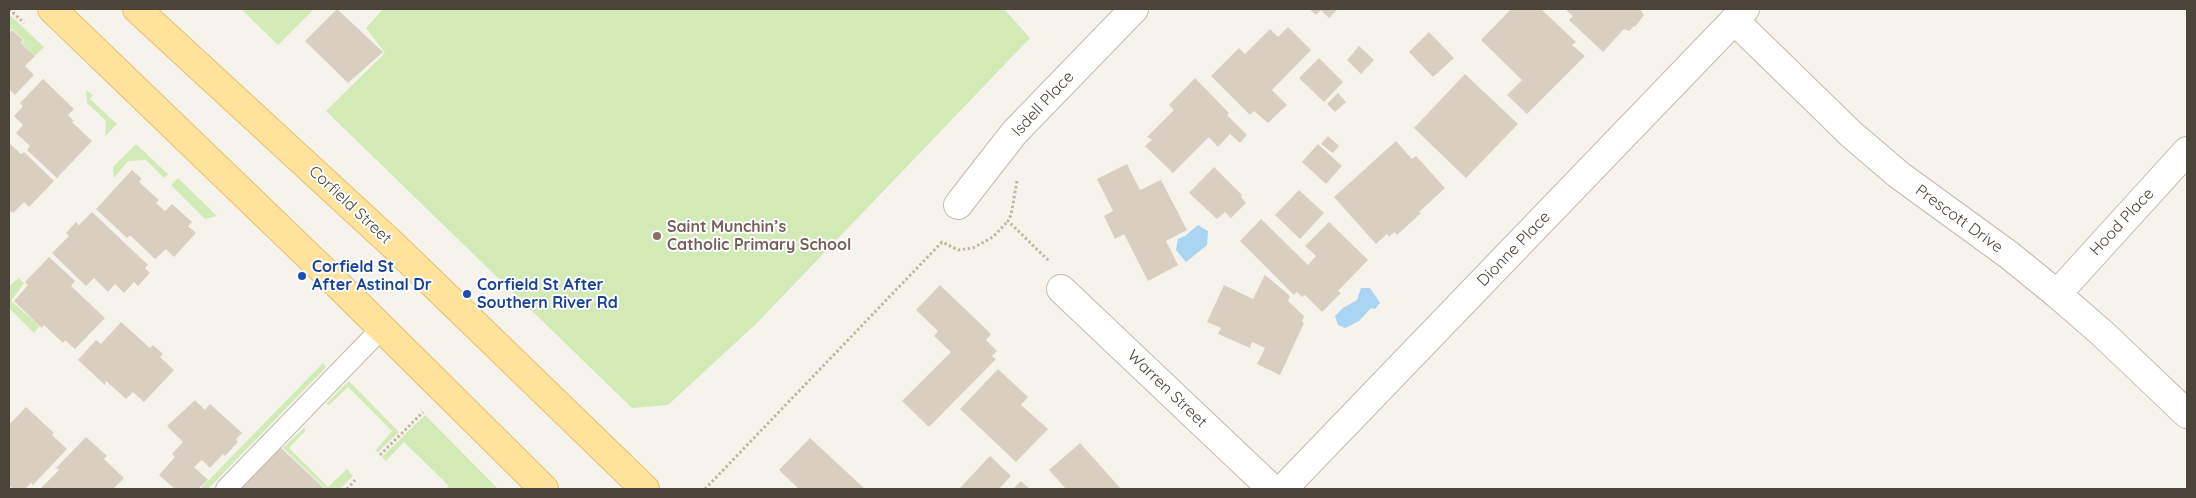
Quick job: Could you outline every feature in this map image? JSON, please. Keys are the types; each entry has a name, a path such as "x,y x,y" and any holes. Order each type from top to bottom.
{"main road":[{"name":"Corfield Street","path":"137,9 391,242 645,489"},
{"path":"55,10 382,328 544,489"}],"street":[{"name":"Isdell Place","path":"958,205 1014,133 1134,9"},
{"name":"Prescott Drive","path":"1740,14 1851,134 1899,175 2010,254 2104,334 2187,414"},
{"name":"Dionne Place","path":"1284,489 1740,14"},
{"name":"Hood Place","path":"2057,294 2187,151"},
{"name":"Warren Street","path":"1061,288 1272,489"}],"lane":[{"path":"226,489 382,328"}],"path":[{"path":"705,489 942,242 958,250 973,248 993,238 1008,222 1018,171"},
{"path":"1008,222 1051,263 1061,288"},
{"path":"380,455 427,408"},
{"path":"347,489 355,480"}],"green space":[{"path":"241,9 314,9 278,45"},
{"name":"Saint Munchin’s Catholic Primary School","path":"383,9 1004,9 1030,38 756,324 668,405 632,408 326,111 385,53 366,28"},
{"path":"9,14 44,47 35,56 22,43 24,40 12,29 9,31"},
{"path":"86,90 93,95 90,99 117,124 105,136 106,121 87,103"},
{"path":"136,144 168,174 164,178 146,160 128,161 114,178 113,167"},
{"path":"178,178 217,216 205,219 171,185"},
{"path":"19,278 24,283 11,301 40,326 34,333 9,308 9,286"},
{"path":"323,363 326,367 208,489 200,489"},
{"path":"349,381 399,432 378,452 375,451 392,431 348,387 329,405 326,404"},
{"path":"425,415 498,489 446,489 449,486 404,442 386,461 382,457"},
{"path":"305,427 305,431 289,448 328,487 347,469 353,476 340,489 326,489 283,448"}],"water":[{"path":"1198,225 1208,231 1207,245 1186,262 1176,250 1178,239 1185,236"},
{"path":"1361,288 1370,288 1380,303 1375,309 1371,308 1359,321 1345,328 1338,325 1335,316 1343,308 1357,300"}],"building":[{"path":"337,9 383,52 348,83 305,41"},
{"path":"1309,9 1338,9 1329,18 1321,10 1316,15"},
{"path":"1511,9 1541,9 1576,42 1572,45 1585,56 1527,114 1507,95 1522,80 1481,40"},
{"path":"1565,9 1640,9 1644,15 1635,27 1629,31 1624,29 1603,52 1569,20 1573,16"},
{"path":"1288,27 1311,50 1272,90 1287,105 1268,123 1254,111 1250,115 1211,76 1239,48 1245,54 1270,29 1278,37"},
{"path":"12,30 23,40 21,43 35,56 25,66 34,75 15,95 9,89 9,33"},
{"path":"1429,32 1454,58 1433,77 1409,52"},
{"path":"1359,46 1374,60 1361,74 1347,60"},
{"path":"1319,58 1343,82 1324,102 1299,78"},
{"path":"1465,74 1518,124 1466,178 1414,128"},
{"path":"1195,78 1229,113 1227,115 1247,135 1240,143 1230,134 1218,147 1209,137 1173,173 1145,146 1152,140 1147,137 1174,110 1169,105"},
{"path":"43,79 74,109 68,115 74,121 72,122 92,141 57,178 27,150 30,146 16,133 23,125 14,116 23,106 20,103"},
{"path":"1338,93 1346,102 1335,112 1327,104"},
{"path":"1328,136 1339,146 1333,153 1321,144"},
{"path":"1396,141 1412,159 1416,156 1445,188 1397,235 1394,232 1389,237 1387,234 1376,244 1334,197"},
{"path":"9,143 21,154 24,152 54,181 29,207 24,202 13,213 9,210"},
{"path":"1318,144 1342,166 1326,184 1302,162"},
{"path":"1127,164 1140,190 1161,180 1187,230 1166,241 1178,265 1148,281 1124,234 1115,239 1104,216 1113,211 1097,179"},
{"path":"1214,167 1242,195 1241,197 1246,203 1231,218 1225,212 1217,219 1189,193"},
{"path":"132,170 142,179 139,182 159,200 156,203 165,211 172,204 192,222 188,226 196,233 174,257 166,249 155,259 130,235 127,238 96,209"},
{"path":"1299,190 1324,213 1300,239 1275,215"},
{"path":"92,212 148,265 145,268 150,273 138,286 134,282 124,293 115,284 108,292 94,278 86,286 52,253 69,236 66,233 76,222 79,225"},
{"path":"1261,219 1308,265 1316,256 1305,246 1329,222 1368,260 1338,291 1341,293 1322,312 1305,295 1302,297 1297,292 1294,295 1240,241"},
{"path":"49,257 75,281 71,286 105,318 75,349 65,340 63,343 44,325 42,328 14,301 28,285 25,282"},
{"path":"1265,275 1290,296 1288,301 1304,316 1302,322 1304,323 1280,375 1257,364 1265,348 1252,342 1250,348 1218,334 1221,328 1207,322 1224,285 1253,299"},
{"path":"940,285 991,334 986,340 997,351 992,356 996,359 929,427 902,401 951,352 934,336 938,331 916,310"},
{"path":"121,322 150,348 153,345 163,354 160,357 174,370 144,402 133,392 126,399 106,381 105,385 78,360 96,340 101,344"},
{"path":"998,369 1028,397 1021,405 1048,429 1016,462 960,409"},
{"path":"195,400 205,410 210,404 242,433 236,439 238,442 210,468 202,460 194,467 208,480 198,489 175,489 159,475 175,457 172,454 183,442 167,426"},
{"path":"26,407 54,433 52,435 67,449 33,485 31,483 25,489 13,489 9,485 9,425"},
{"path":"86,437 107,456 104,459 124,478 113,489 40,489 59,470 56,468"},
{"path":"810,438 865,489 799,489 779,470"},
{"path":"1080,443 1121,489 1066,489 1049,470"},
{"path":"280,447 325,489 240,489"},
{"path":"990,456 1011,476 999,489 960,488"},
{"path":"1021,481 1030,489 1013,489"}],"place":[{"name":"Saint Munchin’s Catholic Primary School","path":"657,236"},
{"name":"Corfield St After Astinal Dr","path":"302,276"},
{"name":"Corfield St After Southern River Rd","path":"467,294"}]}
